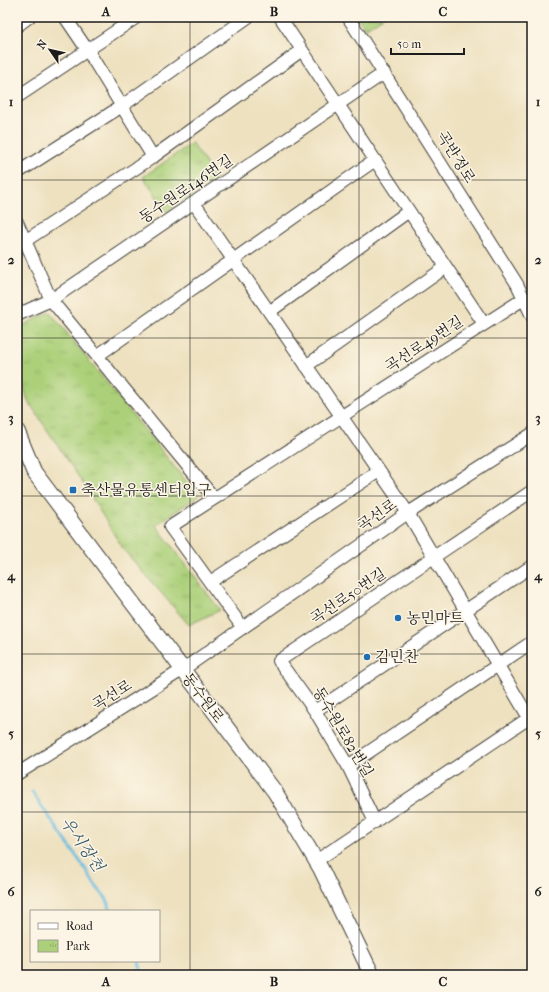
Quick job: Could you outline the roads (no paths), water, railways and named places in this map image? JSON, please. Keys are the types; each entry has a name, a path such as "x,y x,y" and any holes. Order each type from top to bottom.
{"main road":[{"name":"동수원로","path":"17,431 34,472 275,792 316,861 372,975"}],"street":[{"path":"17,26 29,17"},
{"path":"65,17 88,51 153,157"},
{"path":"17,97 138,17"},
{"path":"17,173 122,106 248,17"},
{"path":"280,17 484,324"},
{"name":"곡반정로","path":"348,17 517,284 525,298 532,316"},
{"path":"25,241 153,157 302,50"},
{"name":"동수원로146번길","path":"17,315 51,300 384,73"},
{"path":"97,356 375,160"},
{"path":"194,202 408,513 465,611 531,719 316,861"},
{"path":"269,312 409,211"},
{"path":"17,222 51,300 214,498"},
{"path":"306,366 446,267"},
{"name":"곡선로49번길","path":"210,582 170,527 525,298"},
{"name":"곡선로","path":"17,774 182,670 408,513 532,434"},
{"path":"243,628 210,582 379,471"},
{"name":"곡선로50번길","path":"280,661 532,491"},
{"path":"315,711 532,566"},
{"path":"348,766 532,642"},
{"name":"동수원로82번길","path":"280,661 315,711 348,766 375,822"}],"waterway":[{"name":"우시장천","path":"32,792 95,885 106,898 111,910"},
{"name":"우시장천","path":"139,962 143,975"}],"place":[{"name":"축산물유통센터입구","path":"73,490"},
{"name":"농민마트","path":"398,618"},
{"name":"김민찬","path":"367,657"}]}
